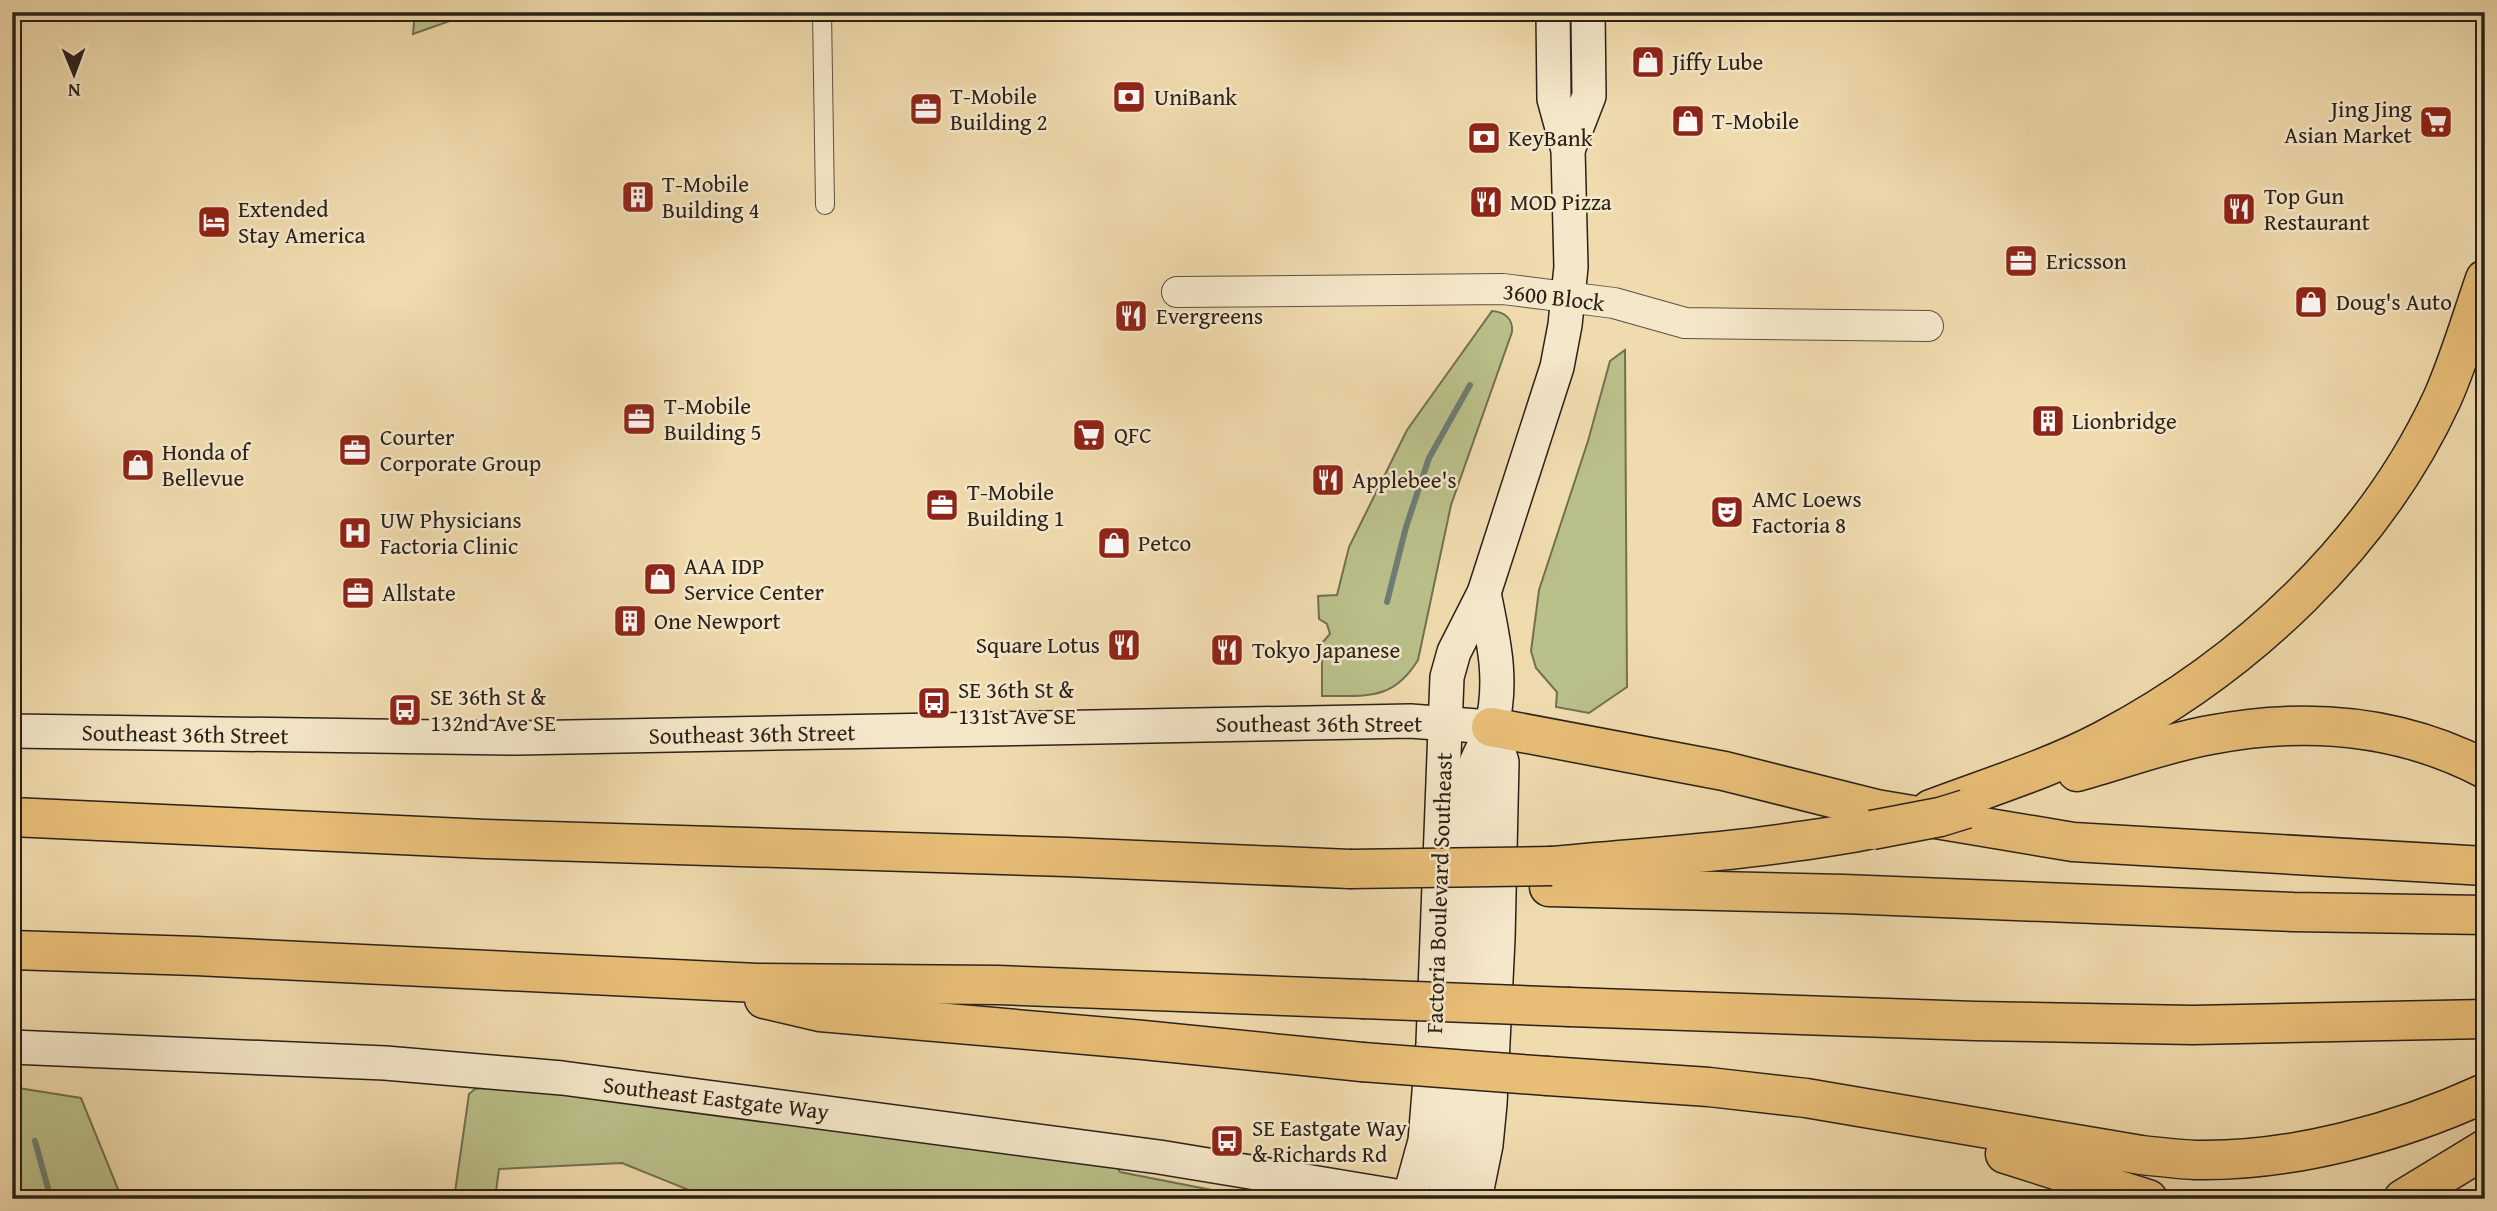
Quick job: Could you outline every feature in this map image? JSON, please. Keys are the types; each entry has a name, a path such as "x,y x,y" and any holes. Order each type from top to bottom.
{"highway":[{"path":"1551,877 1872,830 1940,817 1964,803 2068,758 2153,712 2244,650 2326,570 2377,506 2419,443 2442,399 2485,279"},
{"path":"1964,803 2208,735 2306,724 2343,726 2385,733 2425,744 2485,769"},
{"path":"1491,727 1724,771 1876,809 2073,842 2485,866"},
{"path":"12,817 485,839 1067,857 1551,877 1844,894 2293,912 2485,915"},
{"path":"12,950 196,956 757,983 997,985 1975,1021 2193,1025 2485,1019"},
{"path":"676,979 820,1012 1362,1062 1709,1087 1806,1098 2093,1148 2195,1160 2254,1157 2341,1143 2413,1124 2469,1100"},
{"path":"1709,1087 1806,1111 1965,1143 2031,1161 2148,1199"},
{"path":"2403,1199 2485,1149"}],"main road":[{"name":"Factoria Boulevard Southeast","path":"1411,1199 1425,1141 1433,1043 1447,677 1454,652 1484,593 1557,368 1569,297 1571,267 1568,150 1554,99 1553,12"},
{"name":"Factoria Boulevard Southeast","path":"1568,150 1589,96 1588,12"},
{"name":"Factoria Boulevard Southeast","path":"1444,1199 1457,1123 1476,763 1491,727 1498,686 1496,651 1484,593"},
{"name":"Southeast 36th Street","path":"12,731 517,738 1405,722 1491,727"},
{"name":"Factoria Boulevard Southeast","path":"1475,1199 1486,1144 1490,1104 1498,939 1502,762 1491,727"},
{"name":"Southeast Eastgate Way","path":"12,1047 385,1063 562,1078 1135,1153 1411,1199"},
{"path":"1268,1174 1319,1199"}],"street":[{"path":"822,12 825,205"},
{"name":"3600 Block","path":"1177,292 1503,289 1614,303 1685,323 1928,326"}],"green space":[{"path":"415,12 475,12 413,34"},
{"path":"1492,311 1507,317 1512,332 1451,505 1418,660 1408,674 1388,690 1365,695 1322,696 1322,643 1330,634 1327,624 1319,619 1318,596 1337,595 1349,547 1407,430"},
{"path":"1625,350 1627,687 1589,713 1556,707 1557,692 1536,668 1531,651 1539,590 1588,441 1610,361"},
{"path":"12,1087 81,1098 122,1199 12,1199"},
{"path":"475,1089 552,1092 1117,1166 1120,1172 1212,1190 1208,1199 698,1199 699,1194 622,1163 499,1169 495,1199 454,1199 469,1094"}],"waterway":[{"path":"1387,602 1406,527 1429,458 1470,385"},
{"path":"35,1141 51,1199"}],"place":[{"name":"Jiffy Lube","path":"1648,62"},
{"name":"UniBank","path":"1129,97"},
{"name":"T-Mobile Building 2","path":"926,109"},
{"name":"T-Mobile","path":"1688,121"},
{"name":"Jing Jing Asian Market","path":"2436,122"},
{"name":"KeyBank","path":"1484,138"},
{"name":"T-Mobile Building 4","path":"638,197"},
{"name":"MOD Pizza","path":"1486,202"},
{"name":"Top Gun Restaurant","path":"2239,209"},
{"name":"Extended Stay America","path":"214,222"},
{"name":"Ericsson","path":"2021,261"},
{"name":"Doug's Auto","path":"2311,302"},
{"name":"Evergreens","path":"1131,316"},
{"name":"T-Mobile Building 5","path":"639,419"},
{"name":"Lionbridge","path":"2048,421"},
{"name":"QFC","path":"1089,435"},
{"name":"Courter Corporate Group","path":"355,450"},
{"name":"Honda of Bellevue","path":"138,465"},
{"name":"Applebee's","path":"1328,480"},
{"name":"T-Mobile Building 1","path":"942,505"},
{"name":"AMC Loews Factoria 8","path":"1727,512"},
{"name":"UW Physicians Factoria Clinic","path":"355,533"},
{"name":"Petco","path":"1114,543"},
{"name":"AAA IDP Service Center","path":"660,579"},
{"name":"Allstate","path":"358,593"},
{"name":"One Newport","path":"630,621"},
{"name":"Square Lotus","path":"1124,645"},
{"name":"Tokyo Japanese","path":"1227,650"},
{"name":"SE 36th St & 131st Ave SE","path":"934,703"},
{"name":"SE 36th St & 132nd Ave SE","path":"405,710"},
{"name":"SE Eastgate Way & Richards Rd","path":"1227,1141"}]}
